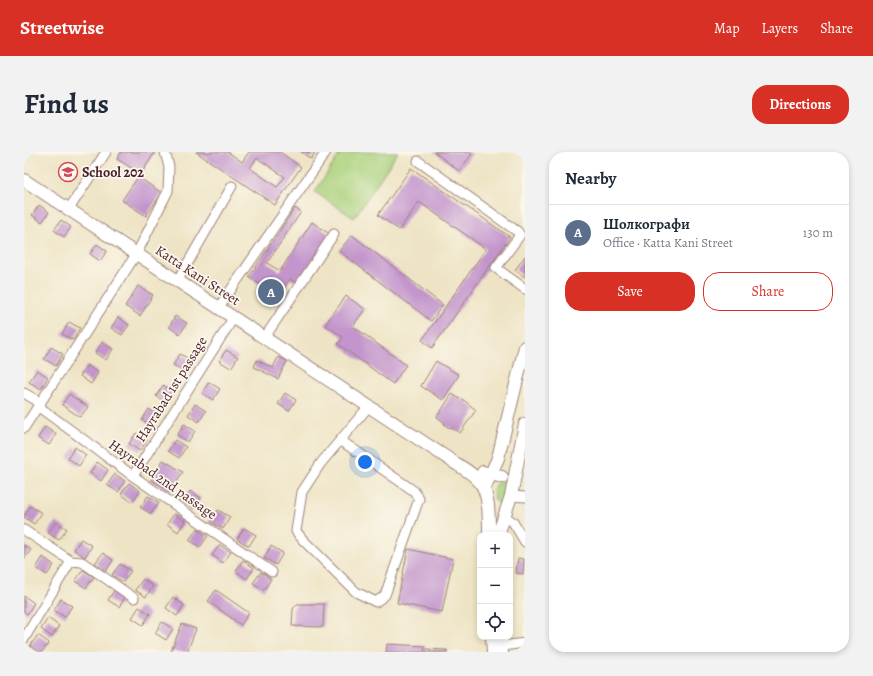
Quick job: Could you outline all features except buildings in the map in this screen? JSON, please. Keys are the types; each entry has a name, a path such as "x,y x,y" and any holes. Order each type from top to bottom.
{"main road":[{"name":"Katta Kani Street","path":"24,180 455,463"},
{"path":"490,532 490,485 525,348"},
{"path":"499,532 511,496 525,424"},
{"path":"470,469 483,467 498,458"},
{"path":"455,463 470,469 490,485 491,505 498,507 504,506 511,496 510,482 490,485 479,480 455,463"}],"street":[{"path":"69,209 106,152"},
{"path":"24,428 137,253 168,191 169,167 165,152"},
{"path":"218,307 326,152"},
{"path":"418,161 518,232 523,233 496,268 525,289"},
{"path":"178,280 232,186"},
{"path":"265,337 334,234"},
{"name":"Hayrаbаd 1st passage","path":"133,476 234,317"},
{"name":"Hayrаbаd 2nd passage","path":"24,392 133,476 272,572"},
{"path":"340,440 414,491 419,499 385,595 376,602 356,592 303,540 296,531 302,492 321,464 340,440 369,406"},
{"path":"511,496 525,497"},
{"path":"504,516 513,522 525,542"},
{"path":"24,530 71,561 82,562 134,598"},
{"path":"24,639 71,561"},
{"path":"499,647 525,643"}],"green space":[{"path":"341,152 398,152 354,218 315,192"},
{"path":"505,481 508,485 504,502 498,503 494,499 493,490 498,482"}],"place":[{"name":"School 202","path":"68,172"},
{"name":"Шолкографи","path":"271,292"}]}
